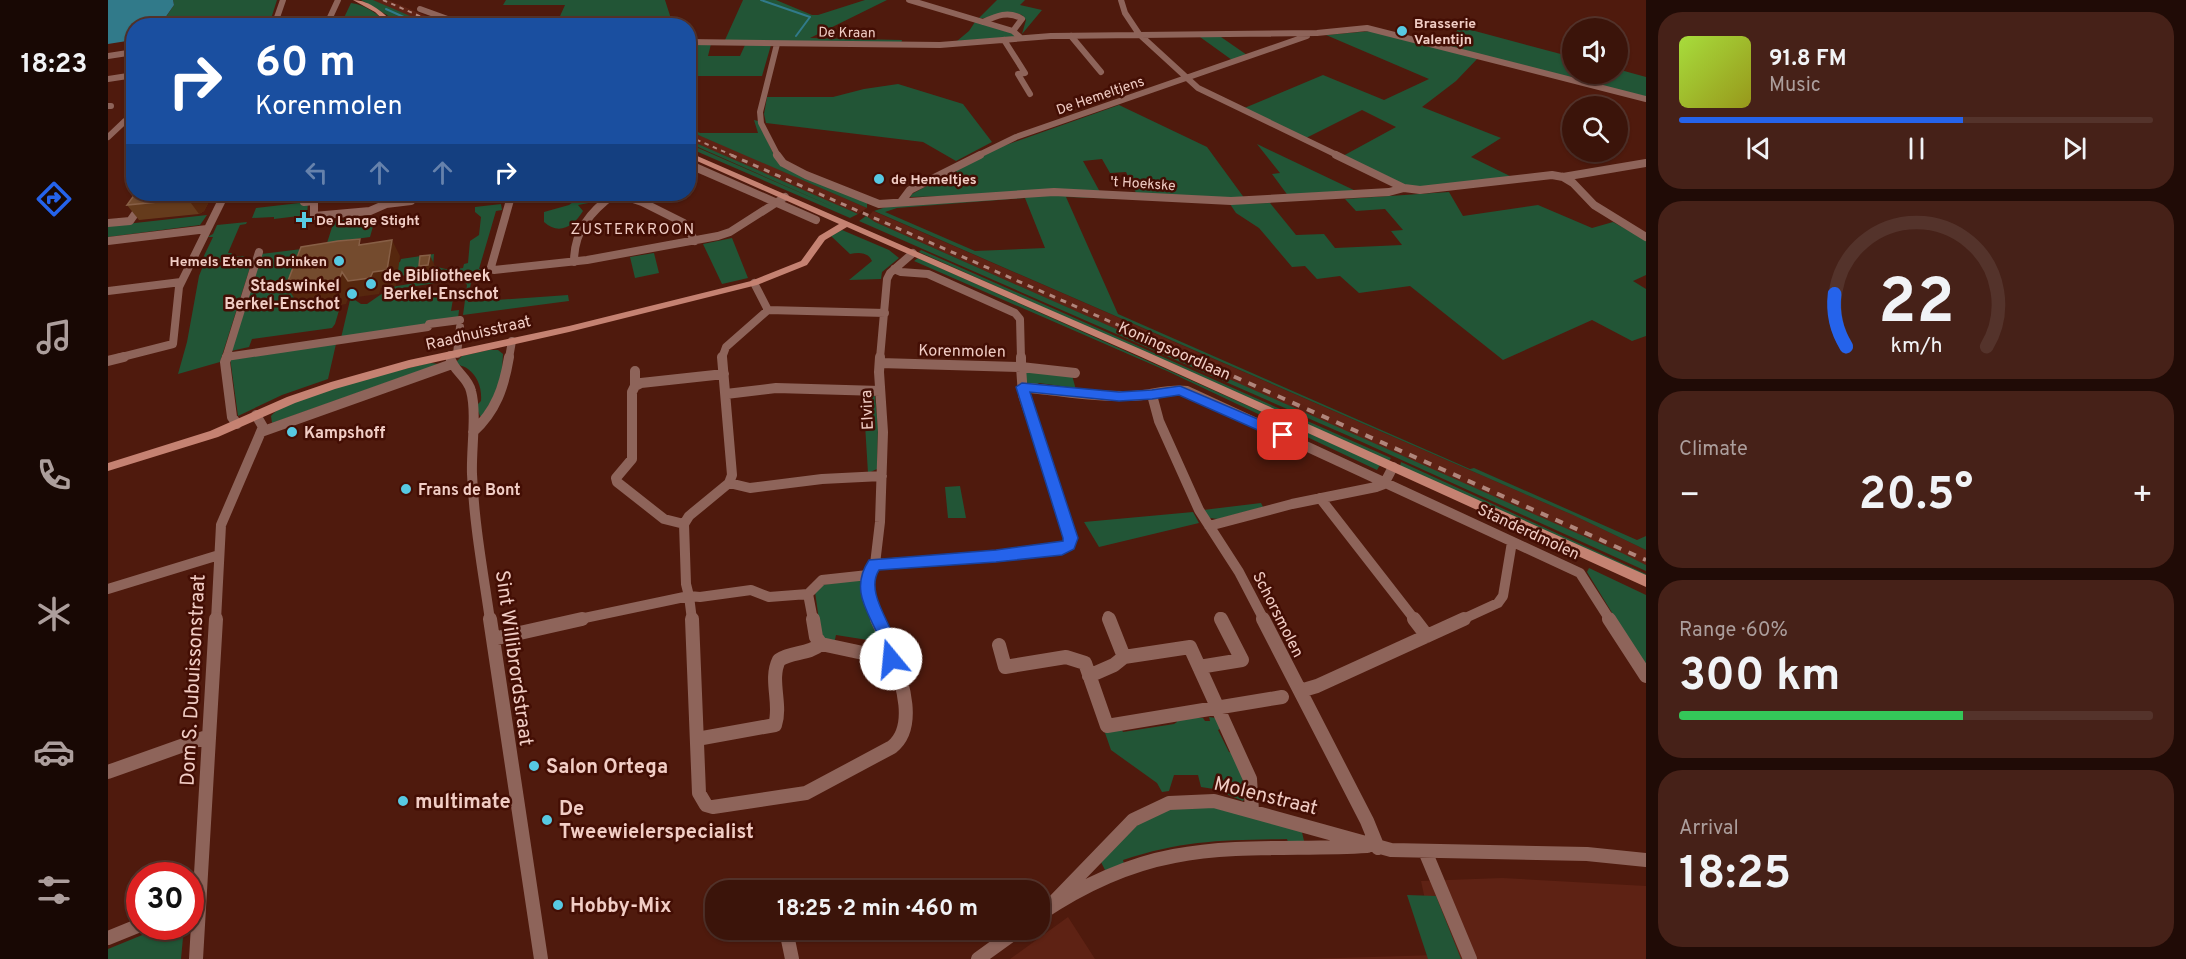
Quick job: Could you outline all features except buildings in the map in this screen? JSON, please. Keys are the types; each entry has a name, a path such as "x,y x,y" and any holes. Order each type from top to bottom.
{"street":[{"path":"277,18 283,0"},
{"path":"330,18 338,0"},
{"path":"356,0 385,18"},
{"path":"909,0 1013,31 1021,38"},
{"name":"'t Hoekske","path":"1121,0 1125,13 1142,37 1204,91 1404,188 1420,190 1552,175 1563,177 1646,163"},
{"path":"420,9 442,18"},
{"path":"983,22 1005,14 1018,16 1022,19 1013,31"},
{"name":"De Kraan","path":"696,42 940,45 1071,36 1142,37 1317,33 1367,28 1646,99"},
{"name":"De Hemeltjens","path":"902,202 910,190 1009,140 1317,33"},
{"path":"1071,36 1101,72"},
{"path":"1004,40 1025,73 1018,74 1030,94"},
{"name":"'t Hoekske","path":"777,44 760,112 761,123 779,158 783,163 806,175 879,204 1071,192 1252,201 1389,192 1404,188"},
{"path":"108,56 126,53"},
{"path":"108,78 126,76"},
{"path":"108,123 125,121"},
{"path":"108,137 125,121"},
{"name":"Koningsoordlaan","path":"696,158 1646,581"},
{"path":"696,168 816,220"},
{"path":"1563,177 1573,183 1594,205 1646,237"},
{"path":"510,201 491,267 494,270 574,262 695,241 730,232 785,197"},
{"path":"108,224 130,221 143,201"},
{"path":"108,361 173,344 181,282 221,201"},
{"path":"316,201 314,216 370,211 386,204 411,201"},
{"path":"574,262 573,248 579,229 590,214 607,201"},
{"path":"639,201 684,223 695,241"},
{"name":"Raadhuisstraat","path":"108,467 179,446 331,386 754,283 804,262 822,238 847,224"},
{"path":"108,241 207,229"},
{"path":"237,424 232,417 225,362 259,252"},
{"path":"894,269 914,253"},
{"path":"894,269 902,272 928,274 1019,316 1020,367 1075,373"},
{"name":"Elvira","path":"697,739 699,793 706,806 719,808 797,795 813,790 901,740 904,728 903,697 897,667 891,659 890,647 871,607 871,569 882,476 880,363 887,279 894,269"},
{"path":"108,291 181,282"},
{"path":"754,283 768,310 776,312 885,313"},
{"path":"768,310 726,347 722,356 732,475 729,483 689,516 684,524 686,584 692,608 697,739 775,725 780,712 776,668 778,661 784,657 814,652 821,644"},
{"path":"226,357 428,327 429,324 460,322 453,358"},
{"path":"473,432 483,425 500,395 507,374 512,341"},
{"name":"Raadhuisstraat","path":"261,432 453,358"},
{"name":"Sint Willibrordstraat","path":"453,358 470,386 473,432 472,475 480,555 541,959"},
{"name":"Korenmolen","path":"871,569 1062,549 1069,545 1071,538 1022,387 1020,367 880,363"},
{"path":"635,372 635,386 632,392 632,459 616,478 617,482 664,519 684,524"},
{"path":"635,386 641,383 724,374"},
{"name":"Standerdmolen","path":"1022,387 1098,395 1152,395 1180,390 1512,542 1585,577 1646,676"},
{"path":"726,394 776,388 880,391"},
{"name":"Schorsmolen","path":"1152,395 1159,421 1208,525 1239,572 1368,821 1374,847"},
{"path":"256,415 262,423 261,432"},
{"name":"Dom S. Dubuissonstraat","path":"198,862 223,516 261,432"},
{"path":"1208,525 1384,484 1393,467"},
{"path":"729,483 750,488 882,476"},
{"path":"1320,498 1427,636"},
{"path":"1300,691 1317,686 1498,603 1503,596 1512,542"},
{"path":"108,589 219,555"},
{"path":"808,594 822,580 871,569"},
{"path":"493,639 681,596 700,597 751,590 769,597 808,594"},
{"path":"808,594 816,637 821,644 891,659"},
{"path":"1108,616 1124,657"},
{"path":"1199,667 1242,660 1220,617"},
{"path":"999,645 1005,667 1066,657 1085,663 1107,726 1282,697"},
{"path":"1089,676 1124,657 1190,647 1250,779 1252,811"},
{"path":"108,772 209,736"},
{"name":"Molenstraat","path":"1050,905 1118,833 1146,812 1169,803 1214,801 1374,847"},
{"name":"Molenstraat","path":"1050,908 1095,884 1154,861 1210,851 1374,847 1425,851 1587,854 1646,860"},
{"path":"1425,851 1470,959"},
{"path":"108,938 126,931"},
{"name":"Dom S. Dubuissonstraat","path":"196,940 196,959"},
{"path":"788,940 792,959"},
{"path":"978,959 1004,940"}],"shaded area":[{"path":"372,0 388,0 431,18 414,18"},
{"path":"696,134 867,208 858,214 696,143"},
{"path":"873,211 1573,515 1646,550 1646,565 864,217 868,217"},
{"path":"1502,878 1646,886 1646,959 1306,959 1437,955 1421,881"},
{"path":"1068,917 1095,959 1010,959 1036,940 1050,940 1050,930"}],"green space":[{"path":"173,0 277,0 271,18 165,18 174,5"},
{"path":"361,0 373,0 415,18 390,18"},
{"path":"506,0 665,0 671,18 559,18 565,5 503,5"},
{"path":"743,0 776,0 812,15 818,15 865,0 887,0 810,38 902,40 901,44 725,40"},
{"path":"997,0 1025,0 1020,5 1042,10 1022,34 1026,20 1022,15 1016,13 978,19"},
{"path":"351,3 362,6 382,18 344,18"},
{"path":"975,22 1015,34 1016,37 957,41 969,31"},
{"path":"1460,27 1562,54 1562,76 1445,46"},
{"path":"1371,31 1478,58 1456,81 1422,107 1501,138 1471,157 1512,177 1410,189 1341,157 1396,127 1362,110 1304,139 1242,109 1323,75 1384,100 1429,79 1326,35"},
{"path":"1200,37 1221,37 1247,55 1232,60"},
{"path":"696,44 711,44 708,56 740,56 745,45 771,45 762,76 696,76 698,66 696,66"},
{"path":"1628,72 1646,77 1646,97 1595,84 1628,84"},
{"path":"898,84 963,104 992,142 956,161 923,142 766,123 764,114 767,97 833,97"},
{"path":"1119,105 1207,147 1245,199 1137,195 1126,172 1110,173 1102,159 1083,161 1100,192 910,197 995,149"},
{"path":"754,120 758,121 775,157 867,203 867,208 696,134 696,131 758,133"},
{"path":"696,143 858,214 850,218 696,151 696,147 840,210 696,146"},
{"path":"1257,144 1358,192 1289,197 1272,174 1280,173"},
{"path":"1449,192 1463,216 1538,205 1592,228 1613,222 1646,240 1646,275 1633,281 1646,289 1646,336 1632,341 1592,320 1503,360 1410,286 1359,293 1340,276 1317,279 1305,266 1292,267 1259,228 1236,213 1230,204 1270,203 1296,235 1324,234 1335,248 1402,245 1391,231 1403,230 1385,209 1356,211 1345,199"},
{"path":"1047,194 1121,196 1121,199 1066,197 1118,314 1637,540 1646,536 1646,550 1573,515 874,211 895,204","holes":["1025,198 1045,248 975,251 885,212 897,208"]},
{"path":"574,201 594,202 578,205 583,211 571,225 561,229 544,222 544,212 569,205"},
{"path":"308,202 307,215 274,219 274,217 252,218 256,208"},
{"path":"501,204 502,210 496,211 479,269 486,269 485,273 472,275 468,302 568,295 569,301 463,315 467,285 464,281 448,281 391,290 391,287 440,279 441,269 383,279 394,263 400,262 401,259 434,254 433,266 450,270 463,268 464,264 468,263 470,241 479,235 481,217 475,212 475,207"},
{"path":"207,215 200,225 108,237 108,226"},
{"path":"376,216 370,237 327,243 334,221"},
{"path":"866,216 875,222 1624,554 1646,565 1646,571 1351,437 859,221"},
{"path":"247,222 240,225 228,253 232,253 230,257 245,256 229,262 201,262 213,237 207,237 213,234 217,225"},
{"path":"842,230 889,250 899,258 882,272 881,279 849,280 872,261 863,253 850,254 831,236"},
{"path":"732,238 748,278 722,284 703,244"},
{"path":"310,248 293,305 322,301 320,310 340,307 332,328 252,339 249,347 231,351 261,254"},
{"path":"921,250 1391,458 1389,461 919,252"},
{"path":"654,253 659,273 635,278 630,257"},
{"path":"253,258 220,362 178,374 203,266 232,265"},
{"path":"918,258 1380,465 1377,470 1167,371 914,261"},
{"path":"414,288 415,295 420,297 427,296 433,291 458,289 461,292 454,293 451,311 459,310 458,319 341,338 350,300 367,304 383,293"},
{"path":"336,344 328,379 282,395 238,416 230,358"},
{"path":"498,350 503,354 501,385 480,416 476,406 481,401 479,383 471,372 456,362 462,356"},
{"path":"430,363 439,364 272,423 271,416 299,400 345,384"},
{"path":"1025,369 1072,375 1076,390 1039,383 1035,386 1026,382"},
{"path":"863,392 875,396 878,427 877,469 868,473"},
{"path":"1401,462 1646,574 1646,577 1400,466"},
{"path":"960,486 966,518 948,518 945,487"},
{"path":"1261,503 1263,507 1218,519 1210,518 1203,510"},
{"path":"1193,512 1199,523 1099,547 1084,522"},
{"path":"1589,568 1646,595 1646,668 1587,572"},
{"path":"859,580 865,586 884,645 880,650 872,650 874,641 836,635 834,644 827,642 821,634 815,592 821,585"},
{"path":"1209,717 1216,718 1222,728 1218,730 1229,752 1233,753 1242,775 1246,796 1243,801 1214,789 1201,787 1198,775 1174,775 1169,791 1162,792 1157,783 1111,750 1104,730 1121,728 1123,732 1174,724 1177,722 1176,718 1203,718 1205,721 1210,721"},
{"path":"1205,804 1301,828 1304,841 1288,842 1287,839 1204,842 1145,853 1123,860 1124,864 1105,870 1100,860 1125,833 1163,809"},
{"path":"1407,895 1436,896 1461,959 1428,959"},
{"path":"130,940 183,940 181,959 108,959 108,949"}],"water":[{"path":"108,0 173,0 174,5 165,18 126,18 126,41 108,44"}],"waterway":[{"path":"761,0 810,17 796,36"},
{"path":"386,9 406,18"}],"railway":[{"path":"383,0 424,18"},
{"path":"696,139 734,156"},
{"path":"731,155 1193,358"},
{"path":"1190,357 1646,560"}],"place":[{"name":"Brasserie Valentijn","path":"1402,31"},
{"name":"de Hemeltjes","path":"879,179"},
{"name":"De Lange Stight","path":"304,220"},
{"name":"Hemels Eten en Drinken","path":"339,261"},
{"name":"de Bibliotheek Berkel-Enschot","path":"371,284"},
{"name":"Stadswinkel Berkel-Enschot","path":"352,294"},
{"name":"Kampshoff","path":"292,432"},
{"name":"Frans de Bont","path":"406,489"},
{"name":"Salon Ortega","path":"534,766"},
{"name":"multimate","path":"403,801"},
{"name":"De Tweewielerspecialist","path":"547,820"},
{"name":"Hobby-Mix","path":"558,905"}],"district":[{"name":"ZUSTERKROON","path":"633,229"}],"route":[{"path":"891,659 890,647 871,607 868,575 875,564 996,556 1062,549 1069,545 1071,538 1041,441 1023,396 1022,387 1119,396 1152,395 1180,390 1283,435"}]}
